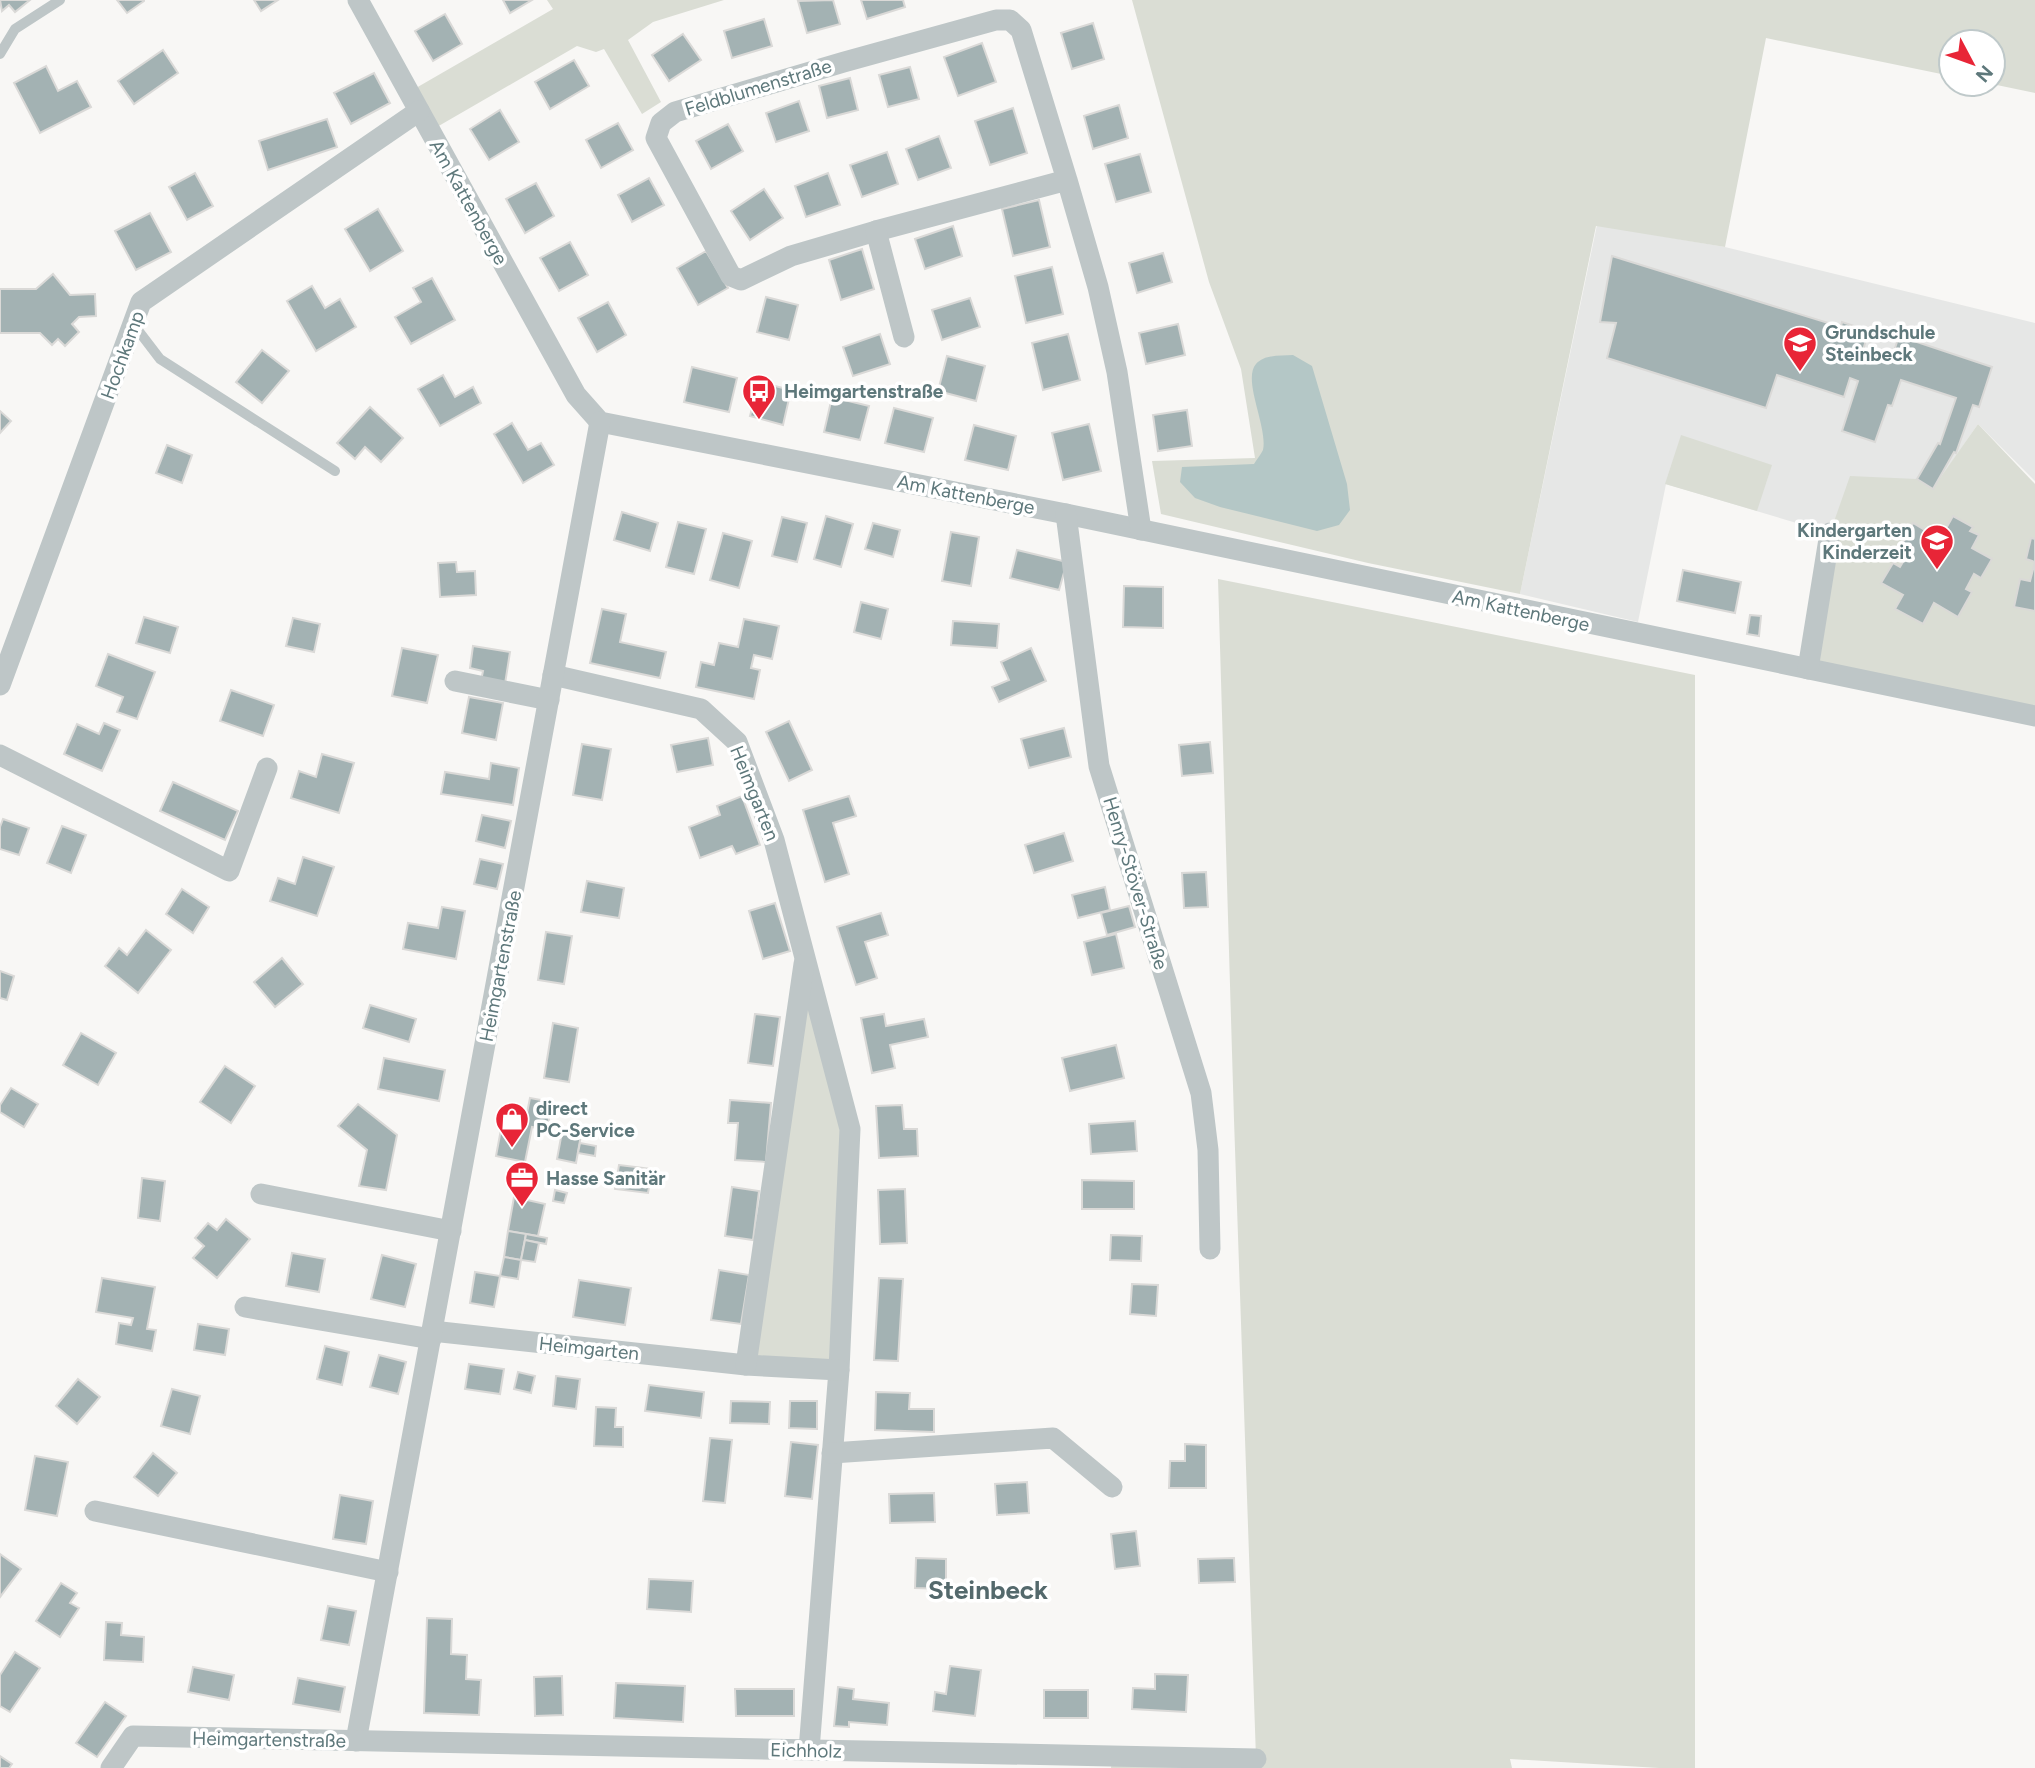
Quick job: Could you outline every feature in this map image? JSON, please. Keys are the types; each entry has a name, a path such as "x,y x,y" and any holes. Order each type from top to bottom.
{"street":[{"name":"Am Kattenberge","path":"358,0 576,395 600,422 1066,514 2035,716"},
{"name":"Feldblumenstraße","path":"1067,180 876,231 791,257 741,280 731,276 656,138 661,123 676,112 996,20 1010,20 1021,30 1067,180 1098,287 1117,372 1141,530"},
{"name":"Hochkamp","path":"0,685 141,302 419,111"},
{"path":"876,231 904,337"},
{"name":"Heimgartenstraße","path":"111,1768 133,1736 356,1741 600,422"},
{"name":"Henry-Stöver-Straße","path":"1066,514 1099,766 1201,1093 1208,1150 1210,1249"},
{"path":"1808,669 1830,533"},
{"name":"Heimgarten","path":"554,675 701,709 737,742 774,840 850,1129 839,1370 809,1750"},
{"path":"455,681 549,700"},
{"path":"0,755 229,871 267,768"},
{"name":"Heimgarten","path":"746,1365 806,955"},
{"path":"261,1194 451,1231"},
{"path":"245,1307 431,1335"},
{"name":"Heimgarten","path":"431,1335 746,1365 839,1370"},
{"path":"832,1453 1053,1438 1112,1487"},
{"path":"95,1511 388,1572"},
{"name":"Eichholz","path":"356,1741 1256,1759"}],"lane":[{"path":"0,54 15,29 60,0"},
{"path":"134,325 160,359 335,471"}],"shaded area":[{"path":"547,0 724,0 653,22 628,40 661,102 642,114 604,49 596,52 577,46 430,131 409,92 553,9"},
{"path":"1132,0 2035,0 2035,93 2007,87 2007,28 1937,28 1937,73 1766,38 1725,247 1596,226 1520,594 1368,563 1161,514 1152,461 1255,458 1241,369 1209,282"},
{"name":"Grundschule Steinbeck","path":"1597,225 1725,247 2035,323 2035,481 1978,424 1933,489 1916,479 1830,533 1666,484 1638,622 1520,594"},
{"path":"1293,355 1312,366 1347,484 1350,510 1339,525 1317,531 1220,507 1195,498 1180,482 1182,467 1254,464 1263,450 1264,440 1253,392 1252,371 1256,364 1264,359"},
{"path":"1978,424 2035,484 2035,716 1808,669 1830,533 1850,476 1917,479 1933,488"},
{"path":"1681,435 1772,465 1757,511 1665,484"},
{"path":"1218,579 1695,675 1695,1768 1510,1759 1512,1768 1111,1768 1112,1756 1256,1758"},
{"path":"806,955 850,1129 839,1370 746,1365"}],"building":[{"path":"0,0 30,0 15,12 9,5 2,11"},
{"path":"117,0 144,0 144,1 127,13"},
{"path":"254,0 278,0 261,11"},
{"path":"503,0 532,0 510,13"},
{"path":"833,0 840,24 807,33 798,1"},
{"path":"861,0 903,0 905,7 867,19"},
{"path":"445,14 462,44 433,61 415,31"},
{"path":"764,19 772,46 732,58 724,31"},
{"path":"1093,23 1104,59 1072,69 1061,33"},
{"path":"683,34 701,60 669,81 652,55"},
{"path":"982,43 996,82 958,96 944,57"},
{"path":"163,50 178,73 134,104 118,81"},
{"path":"574,60 589,86 550,109 535,82"},
{"path":"46,66 58,91 77,81 91,107 40,133 14,83"},
{"path":"910,67 919,99 888,107 879,75"},
{"path":"374,73 390,103 351,124 334,93"},
{"path":"850,78 858,110 827,118 819,86"},
{"path":"799,101 809,131 776,142 766,113"},
{"path":"1119,105 1128,138 1093,149 1084,116"},
{"path":"1013,108 1027,153 990,165 975,121"},
{"path":"500,110 519,142 489,160 470,129"},
{"path":"327,119 337,147 268,170 259,141"},
{"path":"618,123 633,150 601,168 586,140"},
{"path":"728,124 743,151 711,169 696,141"},
{"path":"939,136 951,168 918,180 906,149"},
{"path":"887,152 898,184 862,197 850,165"},
{"path":"1140,154 1151,192 1116,202 1105,164"},
{"path":"195,173 213,206 187,220 169,187"},
{"path":"828,173 840,205 806,217 795,186"},
{"path":"649,178 664,205 632,222 618,195"},
{"path":"536,183 554,216 525,233 506,199"},
{"path":"764,189 783,218 750,240 731,211"},
{"path":"1039,200 1050,247 1013,256 1002,209"},
{"path":"378,209 403,251 370,271 345,229"},
{"path":"150,213 171,252 136,270 115,231"},
{"path":"953,226 962,256 925,269 915,239"},
{"path":"570,242 588,275 559,291 540,258"},
{"path":"862,249 874,289 841,300 829,260"},
{"path":"706,251 728,288 698,305 677,268"},
{"path":"1163,253 1172,282 1137,293 1129,263"},
{"name":"Grundschule Steinbeck","path":"1612,256 1841,327 1842,322 1869,331 1862,353 1890,363 1899,336 1992,367 1979,407 1973,405 1956,453 1954,452 1933,489 1917,479 1938,443 1940,444 1956,398 1901,380 1892,406 1888,405 1875,442 1842,431 1858,381 1850,378 1844,397 1777,375 1766,408 1607,358 1616,323 1600,322"},
{"path":"1052,267 1063,314 1026,323 1015,276"},
{"path":"53,274 70,295 95,294 96,316 79,317 72,324 79,332 65,346 58,339 52,345 40,333 0,333 0,289 36,289"},
{"path":"432,278 455,320 411,344 395,317 421,302 413,288"},
{"path":"312,286 325,308 340,299 356,327 316,351 287,301"},
{"path":"766,297 798,305 789,340 757,332"},
{"path":"970,298 980,327 942,340 932,310"},
{"path":"608,302 626,335 597,352 578,318"},
{"path":"1178,324 1185,355 1146,364 1139,333"},
{"path":"880,334 890,364 853,376 843,347"},
{"path":"1068,334 1080,380 1043,390 1032,343"},
{"path":"262,350 289,371 262,403 236,382"},
{"path":"947,356 985,366 976,401 938,391"},
{"path":"692,367 737,378 729,412 684,402"},
{"path":"443,375 455,397 473,387 481,403 440,426 418,389"},
{"path":"759,382 791,390 783,425 750,416"},
{"path":"832,397 869,406 860,440 824,432"},
{"path":"370,407 403,438 381,462 365,447 355,459 337,443"},
{"path":"894,408 933,418 924,452 885,443"},
{"path":"1187,410 1192,446 1158,451 1153,415"},
{"path":"0,411 11,421 0,433"},
{"path":"512,423 528,450 541,443 554,465 523,483 494,434"},
{"path":"1089,424 1101,471 1063,480 1052,433"},
{"path":"974,425 1016,436 1008,470 965,460"},
{"path":"167,445 192,455 182,483 156,473"},
{"path":"622,512 658,523 650,551 614,540"},
{"path":"826,516 853,524 841,567 814,559"},
{"name":"Kindergarten Kinderzeit","path":"1953,516 1973,527 1970,531 1979,535 1972,548 1992,559 1981,578 1974,574 1966,589 1972,592 1958,617 1934,603 1923,624 1895,609 1903,595 1881,583 1893,563 1900,567 1903,562 1899,560 1906,546 1902,544 1913,523 1940,539"},
{"path":"782,517 807,523 797,562 772,556"},
{"path":"678,522 706,529 694,574 666,567"},
{"path":"873,523 900,530 893,557 865,549"},
{"path":"951,532 979,537 971,586 942,581"},
{"path":"723,533 752,541 739,588 710,580"},
{"path":"2031,538 2035,539 2035,562 2026,559"},
{"path":"1017,550 1067,562 1059,590 1010,578"},
{"path":"456,562 457,572 475,571 476,595 440,597 438,563"},
{"path":"2035,562 2035,611 2014,607 2020,579 2030,581"},
{"path":"1683,570 1741,582 1735,613 1677,601"},
{"path":"1124,586 1163,587 1163,628 1123,627"},
{"path":"861,602 888,609 881,639 854,632"},
{"path":"602,609 626,614 620,642 666,652 660,678 590,663"},
{"path":"1750,615 1761,616 1759,636 1747,634"},
{"path":"144,617 178,627 170,653 136,643"},
{"path":"293,618 320,624 314,652 286,646"},
{"path":"744,619 779,626 772,659 754,655 751,668 760,670 754,699 696,687 701,662 714,665 719,643 738,647"},
{"path":"953,621 999,624 997,648 951,645"},
{"path":"473,646 510,652 505,684 481,681 483,671 470,668"},
{"path":"402,648 438,655 427,703 392,696"},
{"path":"1031,648 1046,681 999,702 992,687 1009,680 1001,662"},
{"path":"108,654 155,672 137,719 117,712 123,697 96,686"},
{"path":"231,690 274,705 263,736 220,721"},
{"path":"469,697 503,703 496,740 462,733"},
{"path":"789,721 812,770 789,781 766,732"},
{"path":"104,723 120,730 102,771 64,754 77,724 99,734"},
{"path":"1064,728 1071,757 1029,768 1021,739"},
{"path":"708,738 713,765 677,772 671,745"},
{"path":"1210,742 1213,773 1182,776 1179,745"},
{"path":"582,744 611,749 602,800 573,795"},
{"path":"322,754 354,763 339,813 291,798 299,771 316,777"},
{"path":"491,763 519,768 513,805 441,794 445,772 489,779"},
{"path":"173,782 238,811 225,840 160,811"},
{"path":"742,796 760,845 736,854 732,846 700,858 689,827 720,815 717,806"},
{"path":"849,796 856,816 833,823 849,874 825,882 803,810"},
{"path":"482,815 511,821 505,848 476,841"},
{"path":"3,819 29,828 19,855 0,849 0,827"},
{"path":"62,826 86,835 71,873 47,863"},
{"path":"1064,833 1073,861 1034,873 1025,845"},
{"path":"303,857 334,867 317,916 270,901 278,878 295,884"},
{"path":"480,859 503,864 497,889 474,884"},
{"path":"1206,872 1208,907 1184,908 1182,873"},
{"path":"587,881 624,888 619,918 581,912"},
{"path":"1105,887 1110,910 1078,918 1072,895"},
{"path":"182,889 209,907 193,933 166,914"},
{"path":"775,903 790,951 763,959 749,911"},
{"path":"1129,906 1135,927 1107,935 1101,913"},
{"path":"442,907 465,911 456,959 403,949 408,923 438,928"},
{"path":"881,913 888,935 865,942 877,978 856,985 837,927"},
{"path":"146,930 171,950 138,993 105,966 119,948 127,955"},
{"path":"546,932 572,936 564,984 538,980"},
{"path":"1116,934 1124,968 1092,975 1084,942"},
{"path":"282,958 303,984 275,1007 254,982"},
{"path":"0,971 14,976 7,1000 0,998"},
{"path":"370,1005 416,1019 409,1042 363,1028"},
{"path":"755,1014 780,1017 773,1066 748,1063"},
{"path":"884,1014 886,1026 924,1019 928,1037 890,1045 895,1068 872,1073 861,1018"},
{"path":"553,1023 578,1028 569,1082 544,1078"},
{"path":"81,1033 116,1053 98,1085 63,1065"},
{"path":"1116,1045 1124,1078 1070,1091 1062,1058"},
{"path":"384,1058 445,1070 439,1101 378,1089"},
{"path":"225,1066 255,1086 231,1123 200,1102"},
{"path":"11,1088 38,1104 24,1127 0,1112 0,1105"},
{"path":"530,1098 552,1102 547,1130 532,1127 525,1162 496,1156 505,1108 527,1113"},
{"path":"730,1100 771,1103 766,1162 735,1160 738,1123 728,1123"},
{"path":"358,1104 397,1135 386,1190 359,1186 367,1150 338,1126"},
{"path":"902,1105 904,1129 917,1129 918,1156 879,1158 876,1106"},
{"path":"1135,1121 1137,1151 1091,1154 1089,1124"},
{"path":"562,1132 581,1135 576,1163 557,1159"},
{"path":"580,1143 596,1146 595,1156 578,1153"},
{"path":"619,1165 652,1169 648,1193 615,1189"},
{"path":"142,1178 165,1181 160,1221 138,1218"},
{"path":"1082,1180 1134,1181 1134,1209 1082,1209"},
{"path":"732,1187 759,1191 753,1240 725,1236"},
{"path":"905,1189 907,1243 880,1244 878,1190"},
{"path":"555,1190 567,1193 564,1203 553,1201"},
{"path":"514,1197 545,1204 538,1236 508,1231"},
{"path":"226,1219 250,1239 217,1278 193,1258 204,1246 195,1238 208,1223 217,1230"},
{"path":"508,1231 526,1234 521,1260 504,1257"},
{"path":"526,1234 547,1238 546,1244 525,1240"},
{"path":"1111,1235 1142,1236 1141,1261 1110,1260"},
{"path":"525,1240 539,1243 535,1262 521,1260"},
{"path":"292,1253 325,1259 319,1292 286,1286"},
{"path":"382,1255 416,1264 405,1307 371,1299"},
{"path":"504,1257 521,1260 518,1279 500,1276"},
{"path":"719,1270 749,1275 741,1324 711,1320"},
{"path":"475,1272 500,1276 494,1307 470,1303"},
{"path":"102,1278 155,1287 147,1329 156,1330 152,1351 116,1344 119,1323 131,1325 133,1318 96,1312"},
{"path":"879,1278 903,1279 898,1361 874,1360"},
{"path":"579,1280 631,1288 625,1325 573,1317"},
{"path":"1132,1284 1158,1285 1156,1316 1130,1314"},
{"path":"198,1324 229,1329 225,1355 194,1350"},
{"path":"325,1346 349,1352 342,1385 317,1379"},
{"path":"379,1355 406,1362 398,1394 370,1387"},
{"path":"469,1364 504,1369 500,1394 465,1389"},
{"path":"518,1372 535,1376 531,1393 514,1389"},
{"path":"556,1376 580,1379 576,1409 553,1406"},
{"path":"78,1379 100,1397 77,1424 56,1406"},
{"path":"649,1385 704,1392 701,1418 645,1411"},
{"path":"172,1389 200,1396 190,1434 161,1426"},
{"path":"876,1392 910,1393 909,1409 934,1409 934,1432 875,1430"},
{"path":"731,1401 770,1402 769,1424 730,1423"},
{"path":"790,1401 817,1401 817,1429 789,1428"},
{"path":"596,1407 616,1408 615,1427 623,1427 623,1447 594,1446"},
{"path":"710,1438 732,1440 725,1503 703,1501"},
{"path":"791,1442 818,1445 812,1499 785,1496"},
{"path":"1185,1444 1206,1445 1206,1488 1169,1488 1170,1461 1185,1461"},
{"path":"153,1453 177,1473 158,1496 134,1477"},
{"path":"35,1456 68,1462 57,1516 25,1510"},
{"path":"1027,1482 1029,1513 997,1515 995,1484"},
{"path":"934,1493 935,1522 890,1523 889,1494"},
{"path":"340,1495 373,1501 366,1544 333,1539"},
{"path":"1136,1531 1140,1566 1115,1569 1111,1534"},
{"path":"0,1554 21,1569 0,1597"},
{"path":"916,1558 946,1559 946,1589 915,1588"},
{"path":"1234,1558 1235,1582 1199,1583 1198,1559"},
{"path":"649,1579 693,1581 691,1612 647,1609"},
{"path":"61,1583 77,1593 70,1603 79,1608 60,1637 36,1621"},
{"path":"328,1606 356,1611 349,1645 321,1640"},
{"path":"427,1618 452,1619 451,1654 467,1655 466,1679 481,1680 479,1715 424,1713"},
{"path":"106,1622 122,1623 121,1635 144,1637 143,1662 104,1660"},
{"path":"15,1652 40,1668 10,1712 0,1706 0,1675"},
{"path":"950,1666 981,1670 975,1716 933,1711 935,1692 946,1694"},
{"path":"193,1667 234,1675 229,1700 188,1692"},
{"path":"1155,1674 1188,1675 1186,1712 1132,1709 1133,1688 1155,1689"},
{"path":"562,1676 563,1715 535,1716 534,1677"},
{"path":"298,1678 345,1687 340,1712 293,1704"},
{"path":"616,1683 685,1686 683,1722 614,1718"},
{"path":"838,1687 854,1689 853,1699 889,1703 887,1725 849,1722 849,1727 834,1726"},
{"path":"735,1689 794,1689 794,1716 736,1716"},
{"path":"1044,1690 1088,1690 1088,1718 1044,1718"},
{"path":"105,1702 126,1716 97,1757 76,1743"},
{"path":"0,1756 12,1764 9,1768 0,1768"}],"place":[{"name":"Grundschule Steinbeck","path":"1800,373"},
{"name":"Heimgartenstraße","path":"759,421"},
{"name":"Kindergarten Kinderzeit","path":"1937,571"},
{"name":"direct PC-Service","path":"512,1149"},
{"name":"Hasse Sanitär","path":"522,1208"}],"district":[{"name":"Steinbeck","path":"988,1590"}]}
